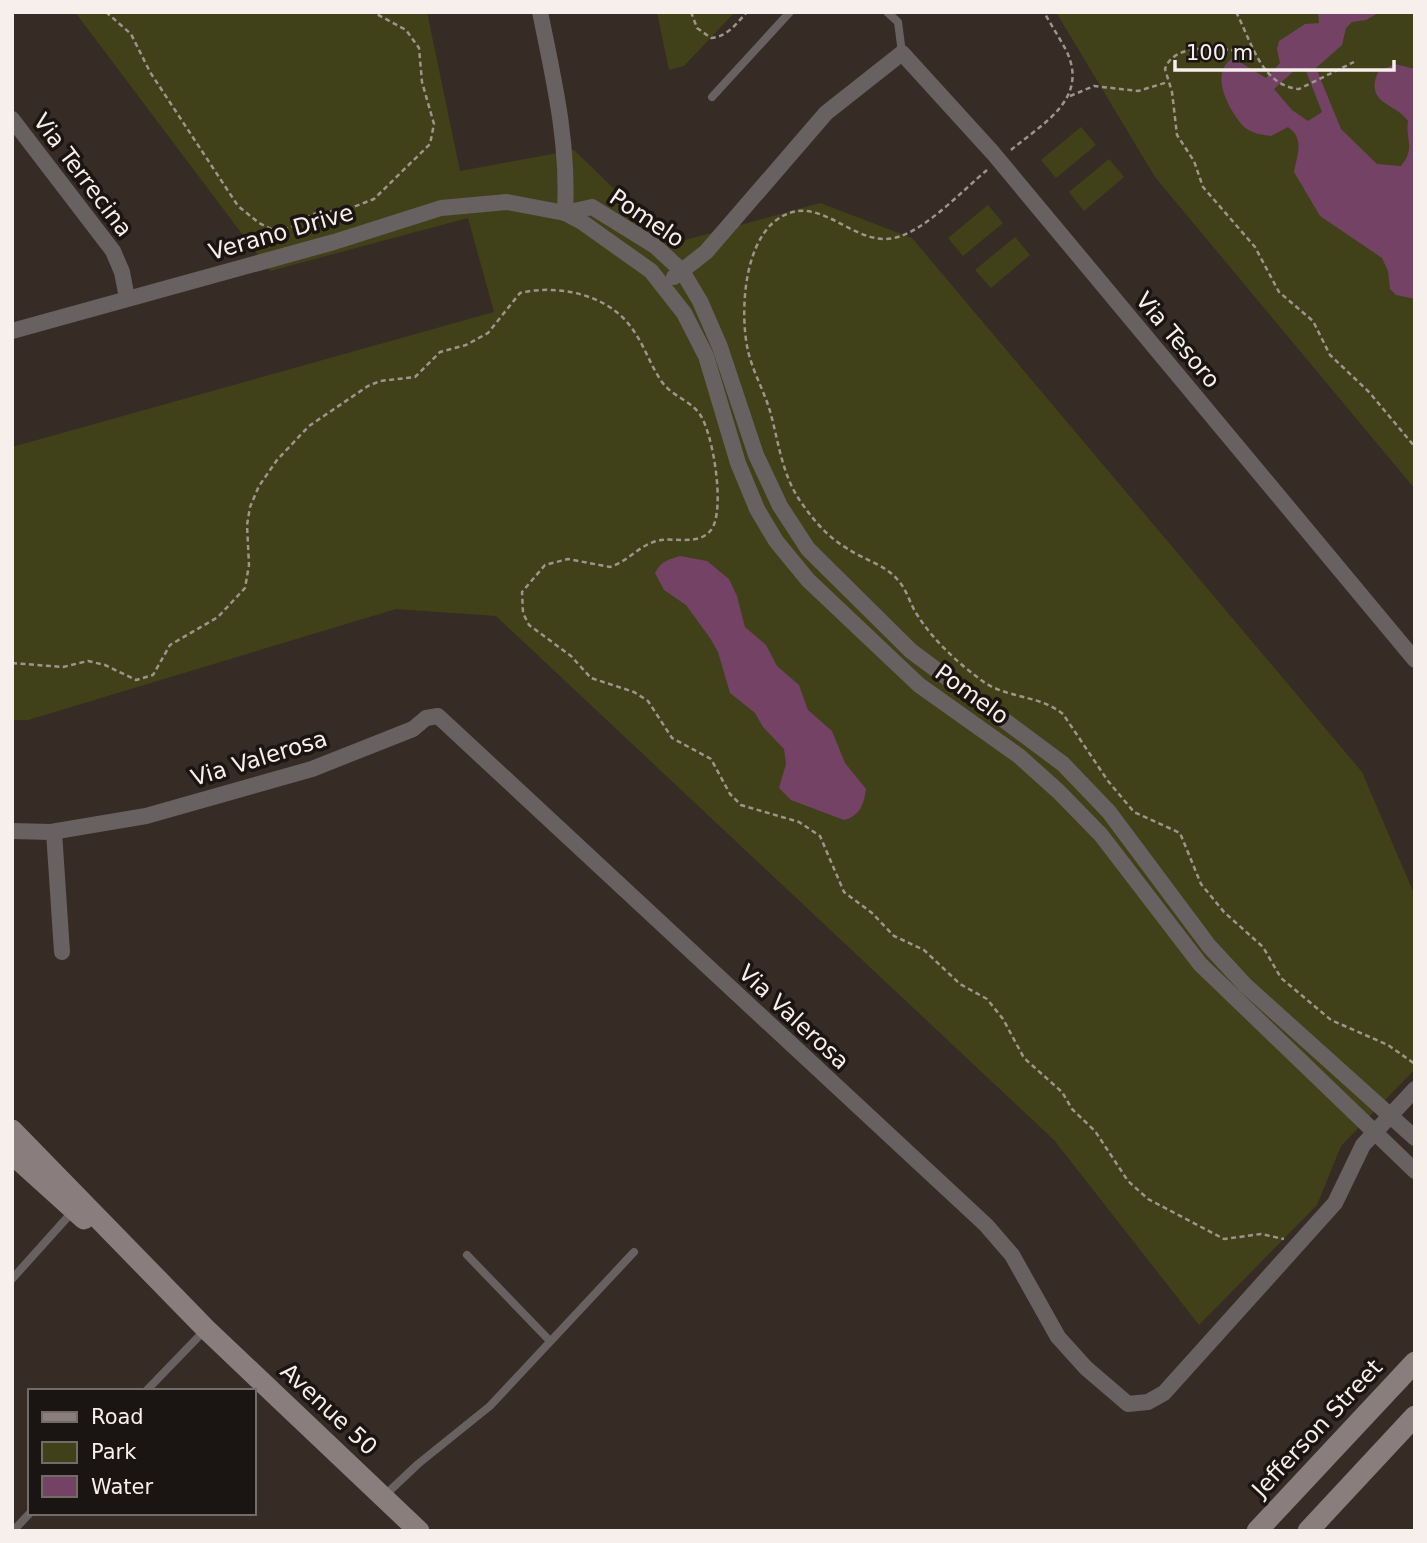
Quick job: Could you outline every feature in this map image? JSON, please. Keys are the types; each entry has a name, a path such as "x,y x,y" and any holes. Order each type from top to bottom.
{"main road":[{"name":"Avenue 50","path":"12,1130 204,1327"},
{"name":"Avenue 50","path":"12,1154 204,1327 419,1531"},
{"name":"Jefferson Street","path":"1257,1531 1415,1362"},
{"path":"1308,1531 1415,1416"}],"street":[{"path":"540,12 562,116 568,174 565,213"},
{"path":"664,285 706,252 825,113 902,53"},
{"name":"Via Tesoro","path":"902,53 999,160 1415,660"},
{"name":"Via Terrecina","path":"12,119 113,251 122,272 127,299"},
{"name":"Verano Drive","path":"12,331 334,242 442,208 507,202 565,213"},
{"name":"Pomelo","path":"565,213 592,206 655,246 682,271 700,301 720,347 756,455 780,506 808,549 911,651 1063,764 1109,812 1209,946 1245,985 1415,1138"},
{"name":"Pomelo","path":"565,213 634,256 664,285 684,313 706,356 738,463 758,509 776,541 808,580 919,685 1019,755 1059,792 1101,835 1200,964 1415,1171"},
{"name":"Via Valerosa","path":"12,831 54,832 146,816 312,769 413,729 426,718 438,716 986,1225 1012,1255 1058,1337 1086,1367 1128,1404 1148,1402 1164,1393 1296,1249 1335,1203 1374,1130 1415,1090"},
{"path":"54,832 62,952"}],"lane":[{"path":"712,97 790,12"},
{"path":"887,12 898,22 902,53"},
{"path":"12,1279 74,1210"},
{"path":"383,1497 418,1464 490,1406 634,1252"},
{"path":"467,1255 549,1340"},
{"path":"148,1389 204,1327"},
{"path":"13,1531 28,1515"}],"path":[{"path":"106,12 131,34 150,72 238,206 268,228 281,230 296,226 313,214 348,209 374,199 430,144 434,124 422,82 419,48 406,30 373,12"},
{"path":"691,12 701,33 716,38 730,30 747,12"},
{"path":"1044,12 1070,62 1073,86 1070,96"},
{"path":"1236,12 1253,53 1281,85 1299,89 1354,62"},
{"path":"1253,53 1213,49 1176,54 1165,69 1177,135 1194,161 1203,187 1255,247 1279,292 1313,321 1330,355 1369,392 1415,447"},
{"path":"1168,82 1138,90 1094,86 1070,96 999,160 906,234 884,239 819,212 807,211 779,219 760,240 744,292 747,346 770,413 788,479 802,504 825,532 899,581 926,627 980,680 992,687 1033,697 1063,714 1108,781 1134,812 1180,833 1201,884 1224,912 1263,947 1275,971 1302,998 1342,1027 1388,1045 1415,1065"},
{"path":"12,663 62,667 88,661 105,664 136,680 148,678 156,671 170,645 219,617 241,593 248,575 247,525 253,499 269,469 309,426 368,386 380,381 415,377 436,354 482,337 520,293 562,289 600,303 614,310 629,324 668,389 699,413 719,492 719,516 712,529 703,536 651,542 610,567 568,559 551,562 530,579 522,592 523,613 529,625 543,639 570,656 591,678 634,692 648,701 672,738 711,759 730,794 741,805 799,822 820,836 844,892 872,913 894,936 924,950 960,984 987,999 1003,1019 1024,1058 1062,1092 1072,1109 1095,1131 1128,1181 1148,1199 1224,1239 1270,1234 1280,1236 1296,1249"}],"green space":[{"path":"75,12 427,12 460,171 574,150 671,244 820,203 912,238 1362,772 1415,896 1415,1069 1341,1146 1317,1205 1199,1325 1054,1140 496,616 396,609 28,720 12,720 12,447 494,312 468,218 270,271"},
{"path":"657,12 735,12 684,66 669,70"},
{"path":"1056,12 1415,12 1415,489 1155,177"},
{"path":"1081,127 1096,145 1056,178 1041,160"},
{"path":"1109,159 1124,177 1084,211 1069,192"},
{"path":"988,205 1003,223 963,256 948,238"},
{"path":"1015,237 1030,255 991,288 975,270"}],"water":[{"path":"1318,12 1380,12 1366,20 1352,22 1346,28 1342,45 1316,68 1341,129 1377,164 1401,166 1409,149 1408,121 1383,102 1375,91 1378,72 1395,64 1415,69 1415,299 1396,295 1390,289 1388,271 1382,258 1320,216 1294,172 1298,142 1293,132 1288,127 1271,136 1247,129 1227,102 1222,73 1233,58 1266,78 1280,63 1277,49 1279,41 1305,24 1319,23","holes":["1296,69 1306,71 1322,112 1308,121 1292,110 1274,89"]},
{"path":"680,556 707,561 729,579 737,596 745,627 766,645 777,666 799,685 808,710 832,731 845,763 866,789 862,804 854,816 844,820 791,800 779,788 786,764 784,749 763,727 755,713 730,693 718,652 710,638 686,605 664,590 655,573 659,566"}]}
